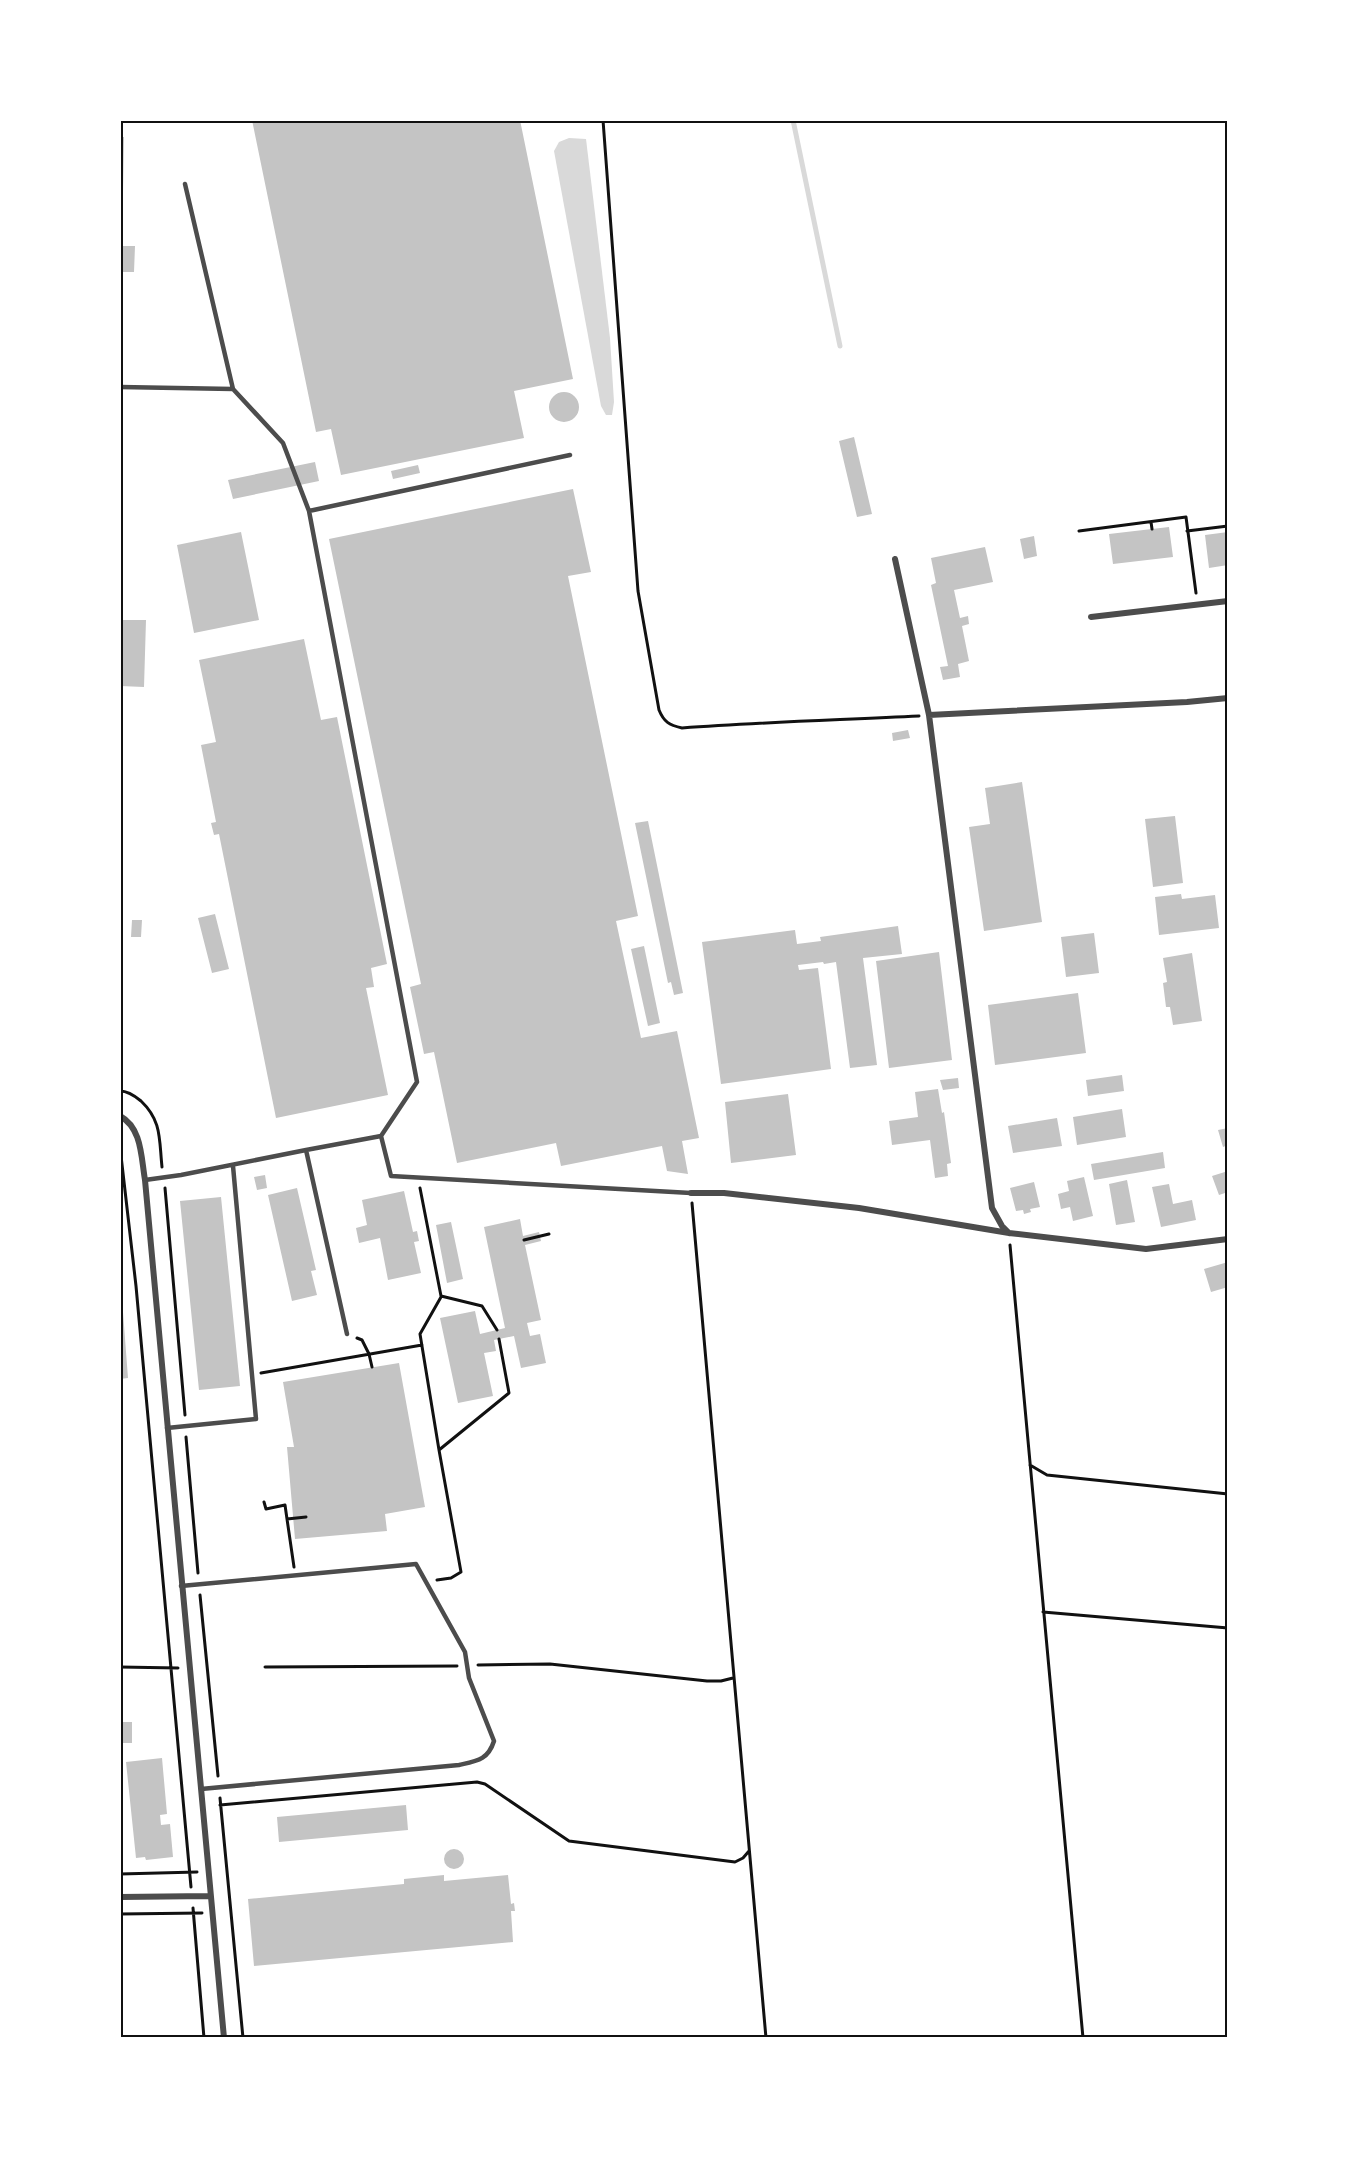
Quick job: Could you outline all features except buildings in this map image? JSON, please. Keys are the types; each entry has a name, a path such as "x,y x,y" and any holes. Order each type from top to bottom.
{"street":[{"path":"895,559 929,715 992,1208 1002,1226 1009,1233"},
{"path":"1091,617 1228,601"},
{"path":"929,715 1228,698"},
{"path":"120,1116 130,1121 135,1131 145,1180 224,2038"},
{"path":"691,1193 724,1194 859,1208 1009,1233 1146,1249 1228,1239"},
{"path":"120,1897 210,1896"}],"lane":[{"path":"145,1180 233,1166 381,1136 417,1082 309,511 284,443 233,389 185,184"},
{"path":"120,387 233,389"},
{"path":"309,511 570,455"},
{"path":"381,1136 391,1176 691,1193"},
{"path":"306,1150 346,1334"},
{"path":"167,1428 256,1419 233,1166"},
{"path":"181,1586 416,1564 465,1652 469,1678 494,1741 491,1751 481,1760 459,1765 201,1789"}],"path":[{"path":"603,120 638,591 663,719 670,725 682,728 753,722 838,721 929,715"},
{"path":"1079,531 1186,517 1198,605"},
{"path":"1151,522 1152,529"},
{"path":"1187,531 1228,526"},
{"path":"120,1091 126,1091 151,1110 156,1120 164,1178 243,2038"},
{"path":"120,1148 136,1286 193,1896 204,2038"},
{"path":"418,1178 441,1296 420,1334 460,1572 451,1578 426,1582"},
{"path":"691,1193 766,2038"},
{"path":"1009,1233 1083,2038"},
{"path":"524,1240 549,1234"},
{"path":"441,1296 482,1306 497,1330"},
{"path":"346,1334 362,1340 372,1367"},
{"path":"439,1450 509,1393 499,1339"},
{"path":"252,1374 422,1345"},
{"path":"1030,1465 1047,1475 1228,1494"},
{"path":"264,1502 266,1509 285,1505 296,1576"},
{"path":"287,1519 306,1517"},
{"path":"1043,1612 1228,1628"},
{"path":"265,1667 550,1664 707,1681 733,1678"},
{"path":"120,1667 189,1668"},
{"path":"220,1805 477,1782 485,1784 569,1841 735,1862 749,1851"},
{"path":"120,1874 208,1872"},
{"path":"120,1914 212,1913"}],"shaded area":[{"path":"569,138 586,139 610,338 614,402 612,415 606,415 601,406 554,151 559,142"}],"waterway":[{"path":"793,120 840,346"}]}
